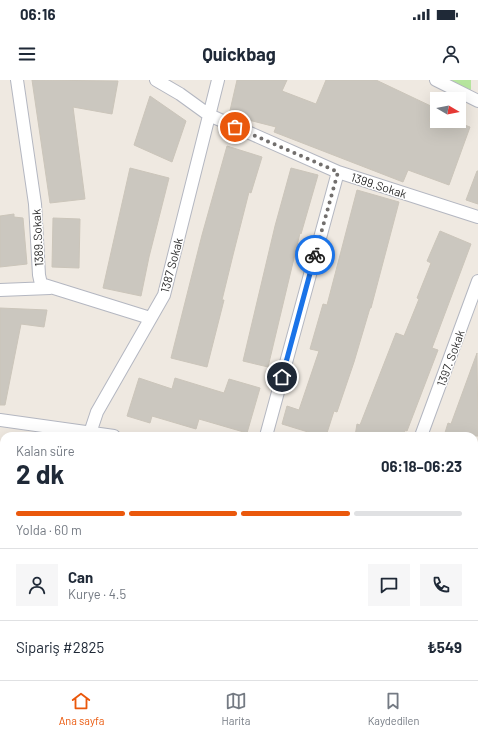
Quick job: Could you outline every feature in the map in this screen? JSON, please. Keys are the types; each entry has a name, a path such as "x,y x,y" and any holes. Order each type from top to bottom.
{"street":[{"name":"1389.Sokak","path":"17,80 35,204 39,275 41,284 51,288"},
{"name":"1399.Sokak","path":"156,80 180,94 209,115 338,172 478,217"},
{"name":"1387 Sokak","path":"91,432 97,412 164,295 218,80"},
{"path":"436,80 478,101"},
{"path":"267,432 338,172"},
{"name":"1397. Sokak","path":"422,432 478,281"},
{"path":"0,290 51,288 150,318"},
{"path":"0,420 77,432"}],"green space":[{"path":"447,80 471,80 471,90"}],"building":[{"path":"32,80 118,81 112,114 73,107 85,199 50,203"},
{"path":"237,80 287,80 282,91 316,104 326,80 376,80 430,106 430,128 466,128 466,126 470,127 449,185 408,170 403,182 274,132 276,127 229,115"},
{"path":"150,96 186,121 172,162 134,145"},
{"path":"227,146 262,157 251,193 249,192 207,367 171,358 202,235"},
{"path":"130,168 169,178 149,257 141,296 103,288"},
{"path":"291,168 318,175 301,234 300,233 268,367 243,361 275,226"},
{"path":"478,171 478,204 466,200"},
{"path":"357,190 399,202 371,308 337,412 334,411 327,432 308,432 282,424 287,406 299,410 319,351 310,349 323,304 327,305"},
{"path":"14,214 14,217 23,218 27,264 0,267 0,216"},
{"path":"53,218 80,219 79,268 52,267"},
{"path":"440,231 471,244 432,348 438,350 407,431 356,432 357,424 360,425 396,333 404,336 419,299 417,298 431,263 427,261"},
{"path":"0,308 47,310 44,327 21,324 5,405 0,405"},
{"path":"477,353 478,432 445,432 448,423 451,424"},
{"path":"139,378 172,389 175,378 224,393 229,379 260,388 247,432 199,419 196,429 152,416 150,423 127,416"}],"way so far":[{"path":"235,127 338,172 315,255"}],"route":[{"path":"282,377 315,255"}]}
